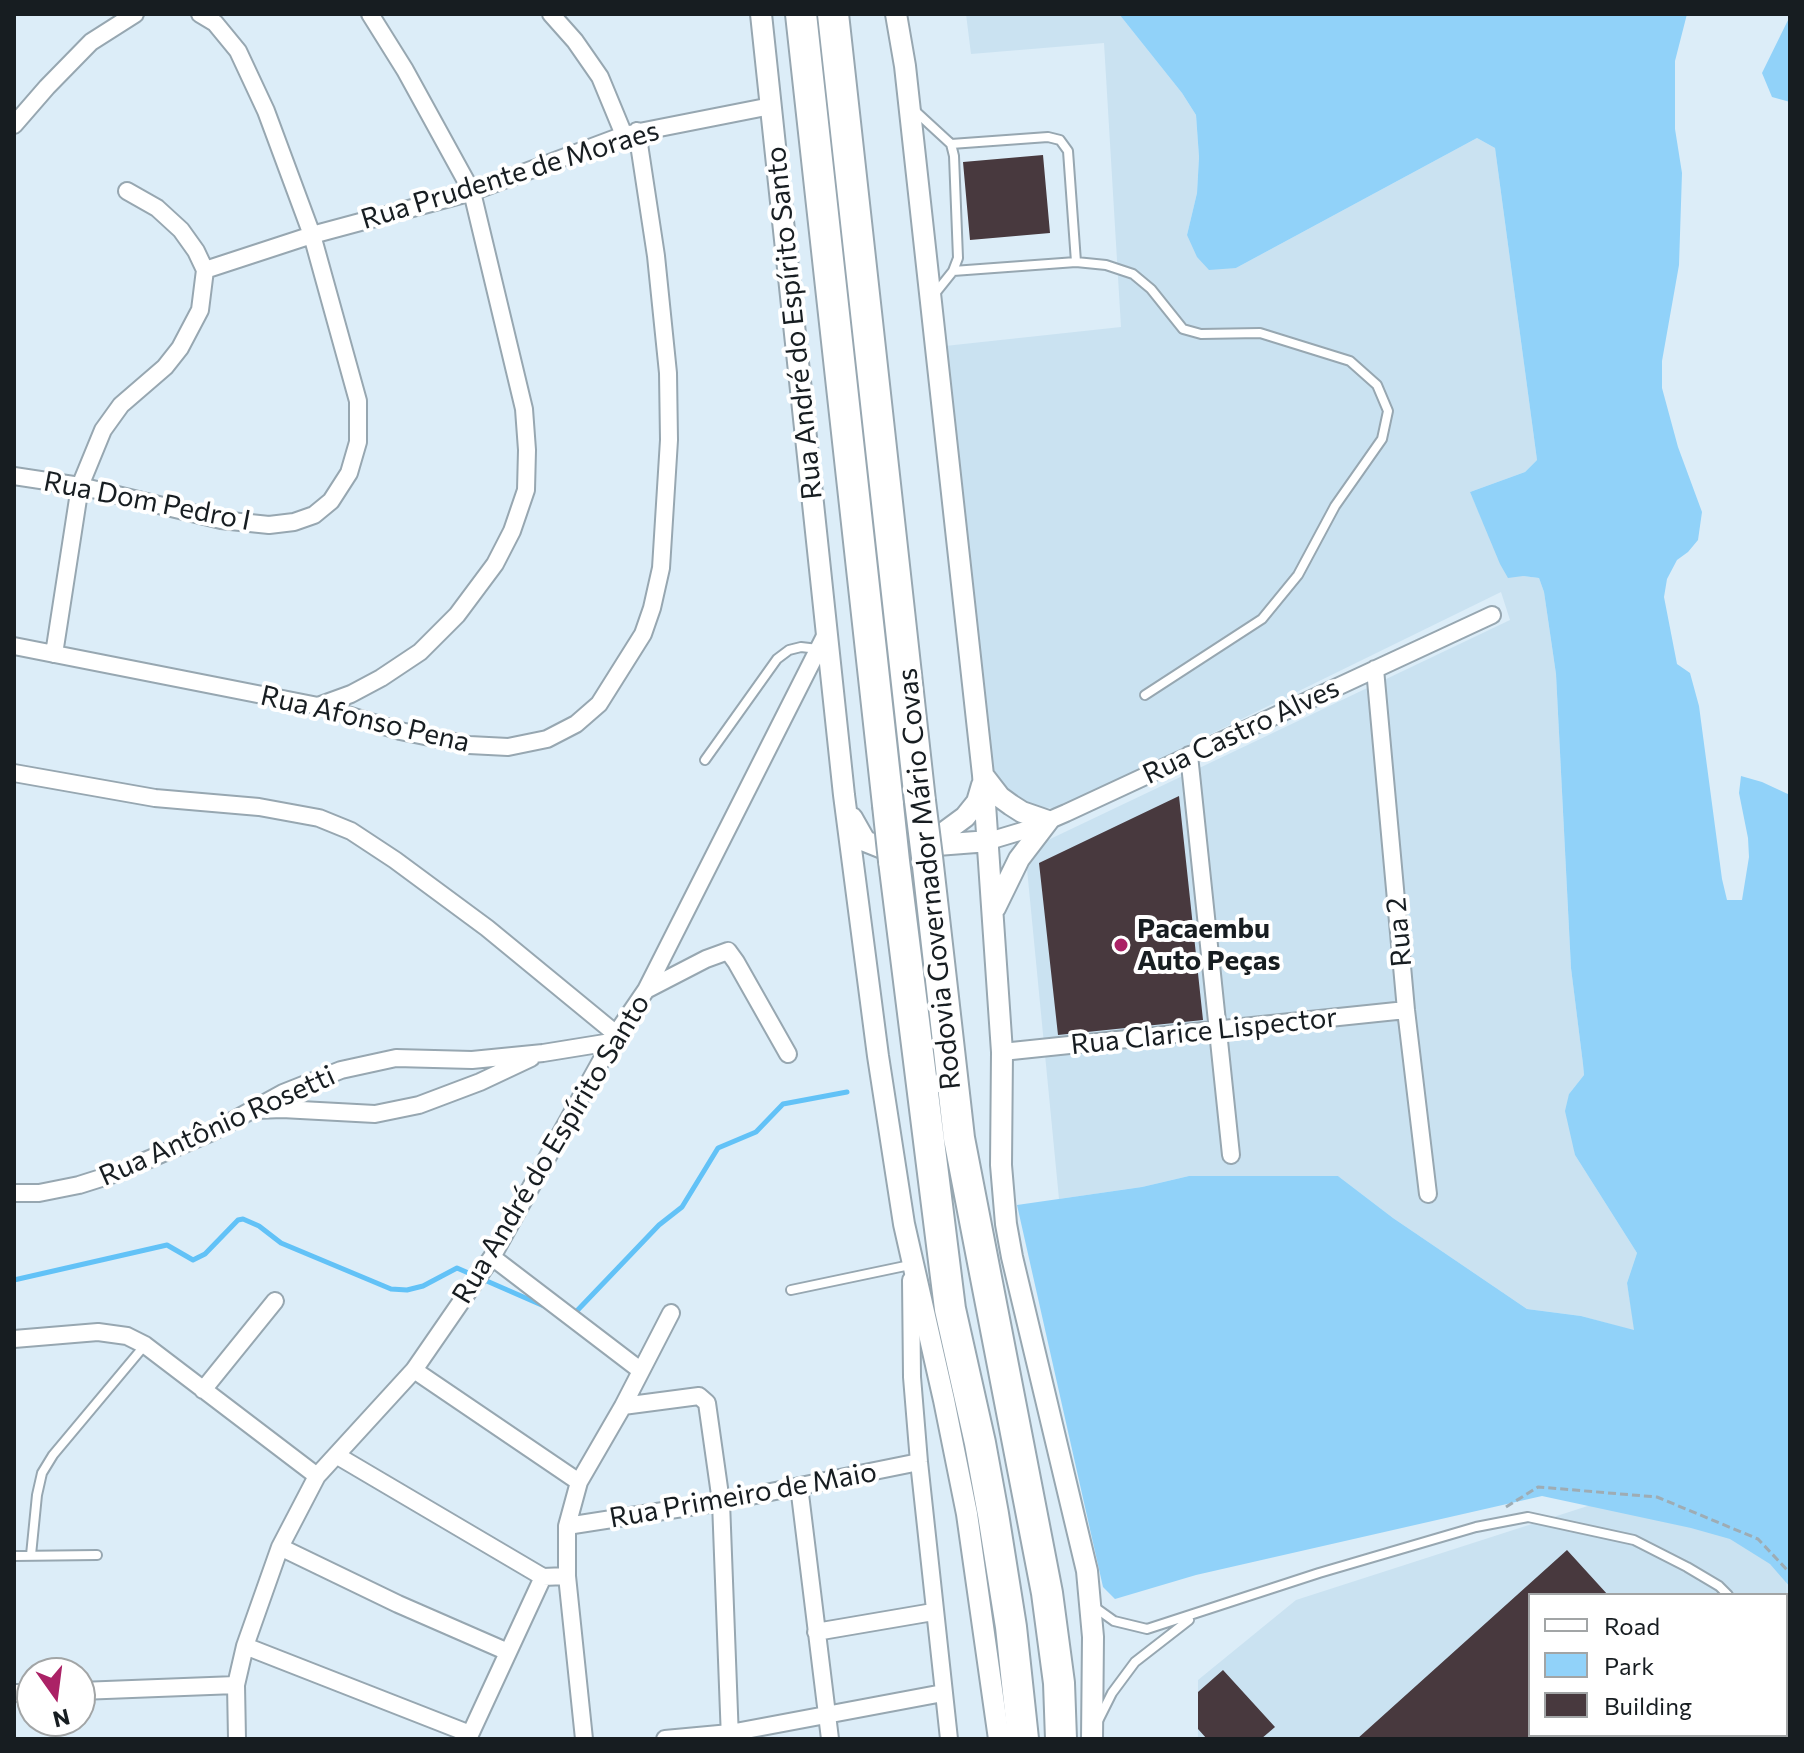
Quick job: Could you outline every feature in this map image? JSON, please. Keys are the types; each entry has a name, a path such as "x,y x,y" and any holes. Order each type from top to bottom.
{"highway":[{"name":"Rodovia Governador Mário Covas","path":"801,14 894,861 950,1309 993,1514 1011,1627 1023,1739"},
{"name":"Rodovia Governador Mário Covas","path":"833,14 959,1138 1047,1593 1059,1683 1061,1739"}],"street":[{"path":"14,125 91,42 135,14"},
{"name":"Rua Dom Pedro I","path":"14,476 80,486 221,520 269,525 294,522 314,515 331,501 349,473 358,442 358,401 312,235 266,111 238,51 215,23 200,14"},
{"path":"318,706 351,694 381,678 420,652 457,615 495,564 512,531 526,490 524,409 472,192 405,70 370,14"},
{"name":"Rua Afonso Pena","path":"14,646 318,706 400,731 469,745 508,747 547,739 576,724 599,704 626,663 647,621 661,568 669,440 668,373 656,256 630,133 600,77 551,14"},
{"name":"Rua André do Espírito Santo","path":"761,14 823,640 878,1056 910,1260 956,1456 999,1739"},
{"name":"Rodovia Governador Mário Covas","path":"896,14 905,66 983,775 1002,1052 1001,1165 1006,1224 1083,1548 1091,1604 1093,1739"},
{"name":"Rua Prudente de Moraes","path":"205,270 312,235 472,192 630,133 771,106"},
{"path":"54,654 80,486 103,430 121,405 165,367 194,326 200,310 205,270 196,251 181,230 157,208 127,191"},
{"name":"Rua Castro Alves","path":"989,841 1048,821 1492,615"},
{"name":"Rua André do Espírito Santo","path":"237,1739 236,1685 245,1646 280,1547 317,1476 414,1370 492,1257 613,1038 646,990 823,640"},
{"name":"Rua 2","path":"1375,669 1406,1010 1428,1194"},
{"path":"1189,755 1231,1155"},
{"path":"14,773 155,798 283,811 319,818 351,831 487,928 613,1038"},
{"path":"983,775 1000,797 1011,805 1048,821 1019,859 993,914"},
{"path":"927,851 972,810 980,794 983,775"},
{"path":"844,795 856,828 871,845 885,849 927,851 989,841"},
{"path":"646,990 728,951 788,1054"},
{"name":"Rua Clarice Lispector","path":"1002,1052 1406,1010"},
{"name":"Rua Antônio Rosetti","path":"14,1193 39,1193 117,1173 212,1132 247,1111 341,1070 396,1058 472,1060 543,1053 613,1038"},
{"path":"247,1111 313,1110 375,1114 419,1105 543,1053"},
{"path":"472,1060 480,1082"},
{"path":"311,1082 308,1097 313,1110"},
{"path":"492,1257 640,1370"},
{"name":"Rua Primeiro de Maio","path":"910,1260 912,1377 933,1612 949,1739"},
{"path":"203,1390 275,1301"},
{"path":"584,1739 567,1576 567,1526 579,1482 671,1313"},
{"path":"14,1339 98,1332 127,1336 145,1345 317,1476"},
{"path":"414,1370 579,1482"},
{"path":"623,1406 699,1396 707,1403 721,1502 730,1736"},
{"path":"336,1455 543,1577 567,1576"},
{"name":"Rua Primeiro de Maio","path":"567,1526 721,1502 919,1462"},
{"path":"799,1486 830,1739"},
{"path":"280,1547 398,1604 508,1652"},
{"path":"245,1646 469,1737 543,1577"},
{"path":"816,1632 933,1612"},
{"path":"96,1690 236,1685"},
{"path":"665,1739 730,1736 943,1693"}],"lane":[{"path":"909,105 951,144 954,156 958,258 953,271 930,299"},
{"path":"951,144 1048,137 1060,140 1068,151 1076,262"},
{"path":"953,271 1076,262 1106,265 1133,274 1151,289 1183,329 1201,334 1260,333 1350,361 1377,385 1388,411 1382,439 1335,506 1298,575 1262,619 1145,695"},
{"path":"705,760 777,659 789,650 823,640"},
{"path":"791,1290 910,1260"},
{"path":"31,1555 42,1473 53,1455 145,1345"},
{"path":"1091,1604 1114,1621 1147,1629 1319,1573 1476,1527 1528,1517 1634,1540 1687,1567 1726,1593"},
{"path":"14,1556 97,1555"},
{"path":"1093,1739 1103,1709 1135,1662 1184,1622 1219,1607"}],"path":[{"path":"1476,1527 1538,1487 1657,1497 1758,1539 1790,1573"}],"shaded area":[{"path":"966,14 1119,14 1196,115 1199,157 1197,193 1187,235 1236,268 1477,138 1495,148 1537,460 1525,472 1470,492 1482,519 1523,576 1539,578 1544,592 1556,674 1571,968 1584,1075 1569,1094 1575,1155 1637,1253 1627,1283 1635,1331 1581,1316 1527,1309 1393,1218 1338,1176 1189,1176 1142,1187 1059,1199 1027,869 1046,841 1510,620 1501,592 1066,805 1033,807 1003,790 991,768 945,346 1121,327 1104,43 971,54"},
{"path":"1597,1503 1758,1539 1790,1588 1790,1739 1198,1739 1198,1680 1296,1600"}],"green space":[{"path":"1119,14 1687,14 1675,61 1675,129 1682,173 1679,265 1662,361 1662,388 1678,447 1702,512 1698,540 1677,560 1667,579 1664,597 1677,664 1690,673 1699,706 1727,900 1742,900 1749,857 1739,793 1741,776 1790,795 1790,1587 1770,1564 1730,1539 1542,1496 1196,1575 1115,1599 1103,1587 1017,1205 1142,1187 1189,1176 1338,1176 1393,1218 1527,1309 1581,1316 1634,1330 1627,1283 1637,1253 1575,1155 1565,1111 1569,1094 1584,1075 1571,968 1556,674 1544,592 1539,578 1508,578 1470,492 1525,472 1537,460 1495,148 1477,138 1236,268 1209,270 1197,257 1187,235 1197,193 1199,157 1196,115"},
{"path":"1790,16 1790,102 1772,97 1762,73"}],"building":[{"path":"1043,155 1050,233 970,240 963,162"},
{"name":"Pacaembu Auto Peças","path":"1179,796 1203,1020 1058,1035 1039,863"},
{"path":"1567,1550 1606,1593 1528,1593 1530,1739 1357,1739"},
{"path":"1223,1670 1275,1727 1261,1739 1207,1739 1198,1729 1198,1692"}],"waterway":[{"path":"572,1316 659,1225 682,1207 718,1148 756,1132 783,1104 847,1092"},
{"path":"14,1280 167,1245 193,1260 205,1254 238,1220 243,1219 259,1226 281,1243 391,1289 407,1290 423,1286 457,1268 544,1306"}],"place":[{"name":"Pacaembu Auto Peças","path":"1121,945"}]}
